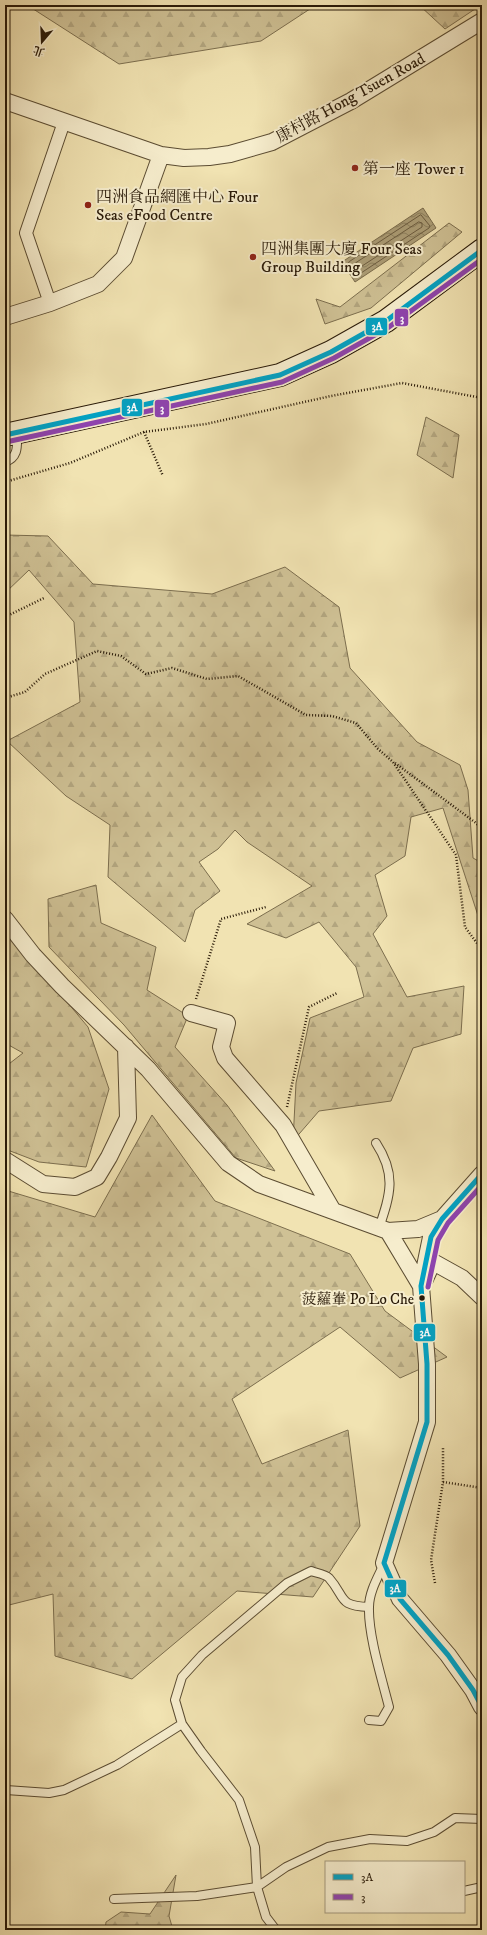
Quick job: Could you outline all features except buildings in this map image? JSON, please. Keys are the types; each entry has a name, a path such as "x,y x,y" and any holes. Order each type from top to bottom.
{"main road":[{"path":"11,434 280,374 361,337 386,321 482,250"}],"street":[{"name":"康村路 Hong Tsuen Road","path":"5,101 161,155 184,158 230,154 272,142 351,101 482,21"},
{"path":"50,303 26,233 64,122"},
{"path":"5,317 50,303 98,284 124,258 161,155"},
{"path":"5,919 34,955 62,986 148,1069 228,1163 259,1184 384,1230 418,1229 442,1219"},
{"path":"191,1013 228,1023 221,1047 225,1058 283,1125 333,1211"},
{"path":"5,1160 43,1184 75,1187 97,1177 128,1118 126,1047"},
{"path":"482,1174 442,1219 431,1237 421,1286 427,1364 427,1422 418,1458 384,1563 400,1599 448,1655 473,1690 482,1707"},
{"path":"384,1230 421,1286"},
{"path":"421,1286 430,1268 435,1263 462,1278 482,1297"}],"lane":[{"path":"5,462 12,459 17,452 11,434"},
{"path":"376,1144 386,1162 390,1185 390,1196 384,1230"},
{"path":"369,1720 381,1721 389,1707 373,1636 369,1607 372,1590 384,1563"},
{"path":"276,1930 266,1917 257,1887 255,1847 239,1800 201,1752 182,1724 175,1700 182,1677 202,1655 287,1583 311,1571 328,1577 342,1598 352,1606 369,1607"},
{"path":"6,1790 49,1793 64,1790 117,1765 182,1724"},
{"path":"114,1899 197,1896 257,1887 286,1867 328,1847 370,1839 407,1841 434,1832 455,1818 482,1819"},
{"path":"465,1891 482,1887"}],"path":[{"path":"5,482 70,463 144,432 206,424 331,396 402,383 482,398"},
{"path":"144,432 163,476"},
{"path":"5,617 44,598"},
{"path":"5,698 25,692 45,674 97,651 121,656 146,674 172,668 207,679 238,676 306,715 332,716 356,723 377,748 393,762 476,823 482,830"},
{"path":"393,762 456,855 465,927 482,950"},
{"path":"5,896 9,892"},
{"path":"191,1013 221,919 266,907"},
{"path":"283,1125 309,1007 337,993"},
{"path":"435,1583 431,1560 443,1482 443,1448"},
{"path":"443,1482 482,1488"}],"green space":[{"path":"27,5 316,5 261,41 119,64"},
{"path":"419,5 481,5 445,29"},
{"path":"449,223 462,232 371,308 325,324 316,299 340,307"},
{"path":"426,417 459,435 453,478 417,455"},
{"path":"5,535 48,536 93,584 212,594 285,567 339,607 350,668 417,742 460,765 468,790 473,858 482,863 482,928 443,808 411,817 405,856 375,875 387,916 373,934 407,997 464,986 461,1034 413,1048 391,1101 319,1111 293,1141 296,1083 310,1018 364,997 356,967 319,922 286,938 247,924 312,886 247,842 235,830 218,849 199,862 220,891 195,910 185,942 108,877 110,825 66,796 7,741 80,702 74,622 29,570 5,593"},
{"path":"96,885 101,923 156,947 147,990 188,1016 175,1047 227,1105 275,1171 236,1158 124,1025 49,947 48,899"},
{"path":"5,928 88,1027 109,1089 86,1167 39,1162 5,1149 5,1067 23,1053 5,1043"},
{"path":"152,1115 215,1201 350,1254 385,1311 447,1357 400,1378 340,1327 232,1399 262,1464 348,1430 360,1526 313,1597 237,1591 132,1679 55,1656 53,1594 5,1606 5,1190 95,1217"},
{"path":"176,1875 169,1916 173,1930 105,1930 106,1922 121,1912 150,1914"}],"water":[{"path":"423,208 436,228 355,282 342,262"}],"transit line":[{"name":"3A","path":"5,435 280,375 331,352 386,321 482,250"},
{"name":"3","path":"6,442 282,382 334,358 389,327 482,259"},
{"name":"3A","path":"482,1174 442,1219 431,1237 421,1286 427,1364 427,1422 384,1563 400,1599 448,1655 473,1690 482,1707"},
{"name":"3","path":"428,1287 438,1240 448,1223 482,1185"}],"place":[{"name":"第一座 Tower 1","path":"355,168"},
{"name":"四洲食品網匯中心 Four Seas eFood Centre","path":"88,205"},
{"name":"四洲集團大廈 Four Seas Group Building","path":"253,257"},
{"name":"菠蘿輋 Po Lo Che","path":"422,1298"}]}
